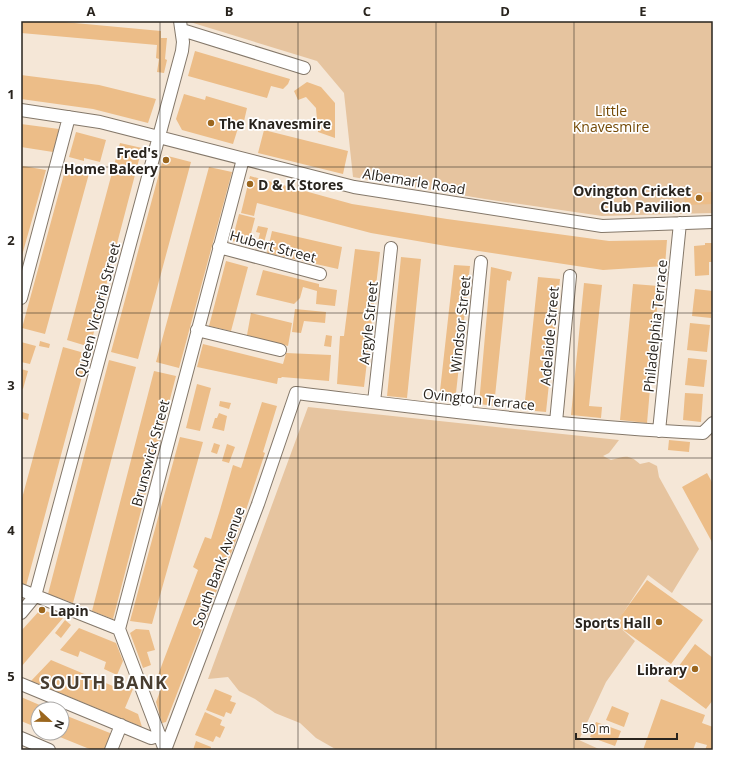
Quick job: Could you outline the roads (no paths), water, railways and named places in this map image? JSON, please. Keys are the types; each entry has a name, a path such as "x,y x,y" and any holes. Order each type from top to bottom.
{"street":[{"path":"181,26 304,68"},
{"name":"Queen Victoria Street","path":"36,596 182,51 183,42 181,26"},
{"name":"Albemarle Road","path":"21,110 100,122 354,187 602,226 713,222"},
{"path":"21,298 69,117"},
{"name":"Brunswick Street","path":"119,629 243,159"},
{"name":"Philadelphia Terrace","path":"659,431 680,224"},
{"name":"Hubert Street","path":"219,247 320,274"},
{"name":"Argyle Street","path":"374,402 391,248"},
{"name":"Windsor Street","path":"466,413 481,262"},
{"name":"Adelaide Street","path":"556,422 570,276"},
{"path":"198,330 280,350"},
{"name":"Ovington Terrace","path":"296,393 466,413 659,431 703,433 713,423"},
{"name":"South Bank Avenue","path":"165,750 258,504 296,393"},
{"path":"21,590 119,629 165,750"},
{"path":"21,613 36,596"},
{"path":"21,684 151,738 160,735"},
{"path":"111,750 121,725"},
{"path":"21,738 49,750"}],"place":[{"name":"The Knavesmire","path":"211,123"},
{"name":"Fred's Home Bakery","path":"166,160"},
{"name":"D & K Stores","path":"250,184"},
{"name":"Ovington Cricket Club Pavilion","path":"699,198"},
{"name":"Lapin","path":"42,610"},
{"name":"Sports Hall","path":"659,622"},
{"name":"Library","path":"695,669"}],"district":[{"name":"SOUTH BANK","path":"104,682"}],"park label":[{"name":"Little Knavesmire","path":"611,118"}]}
